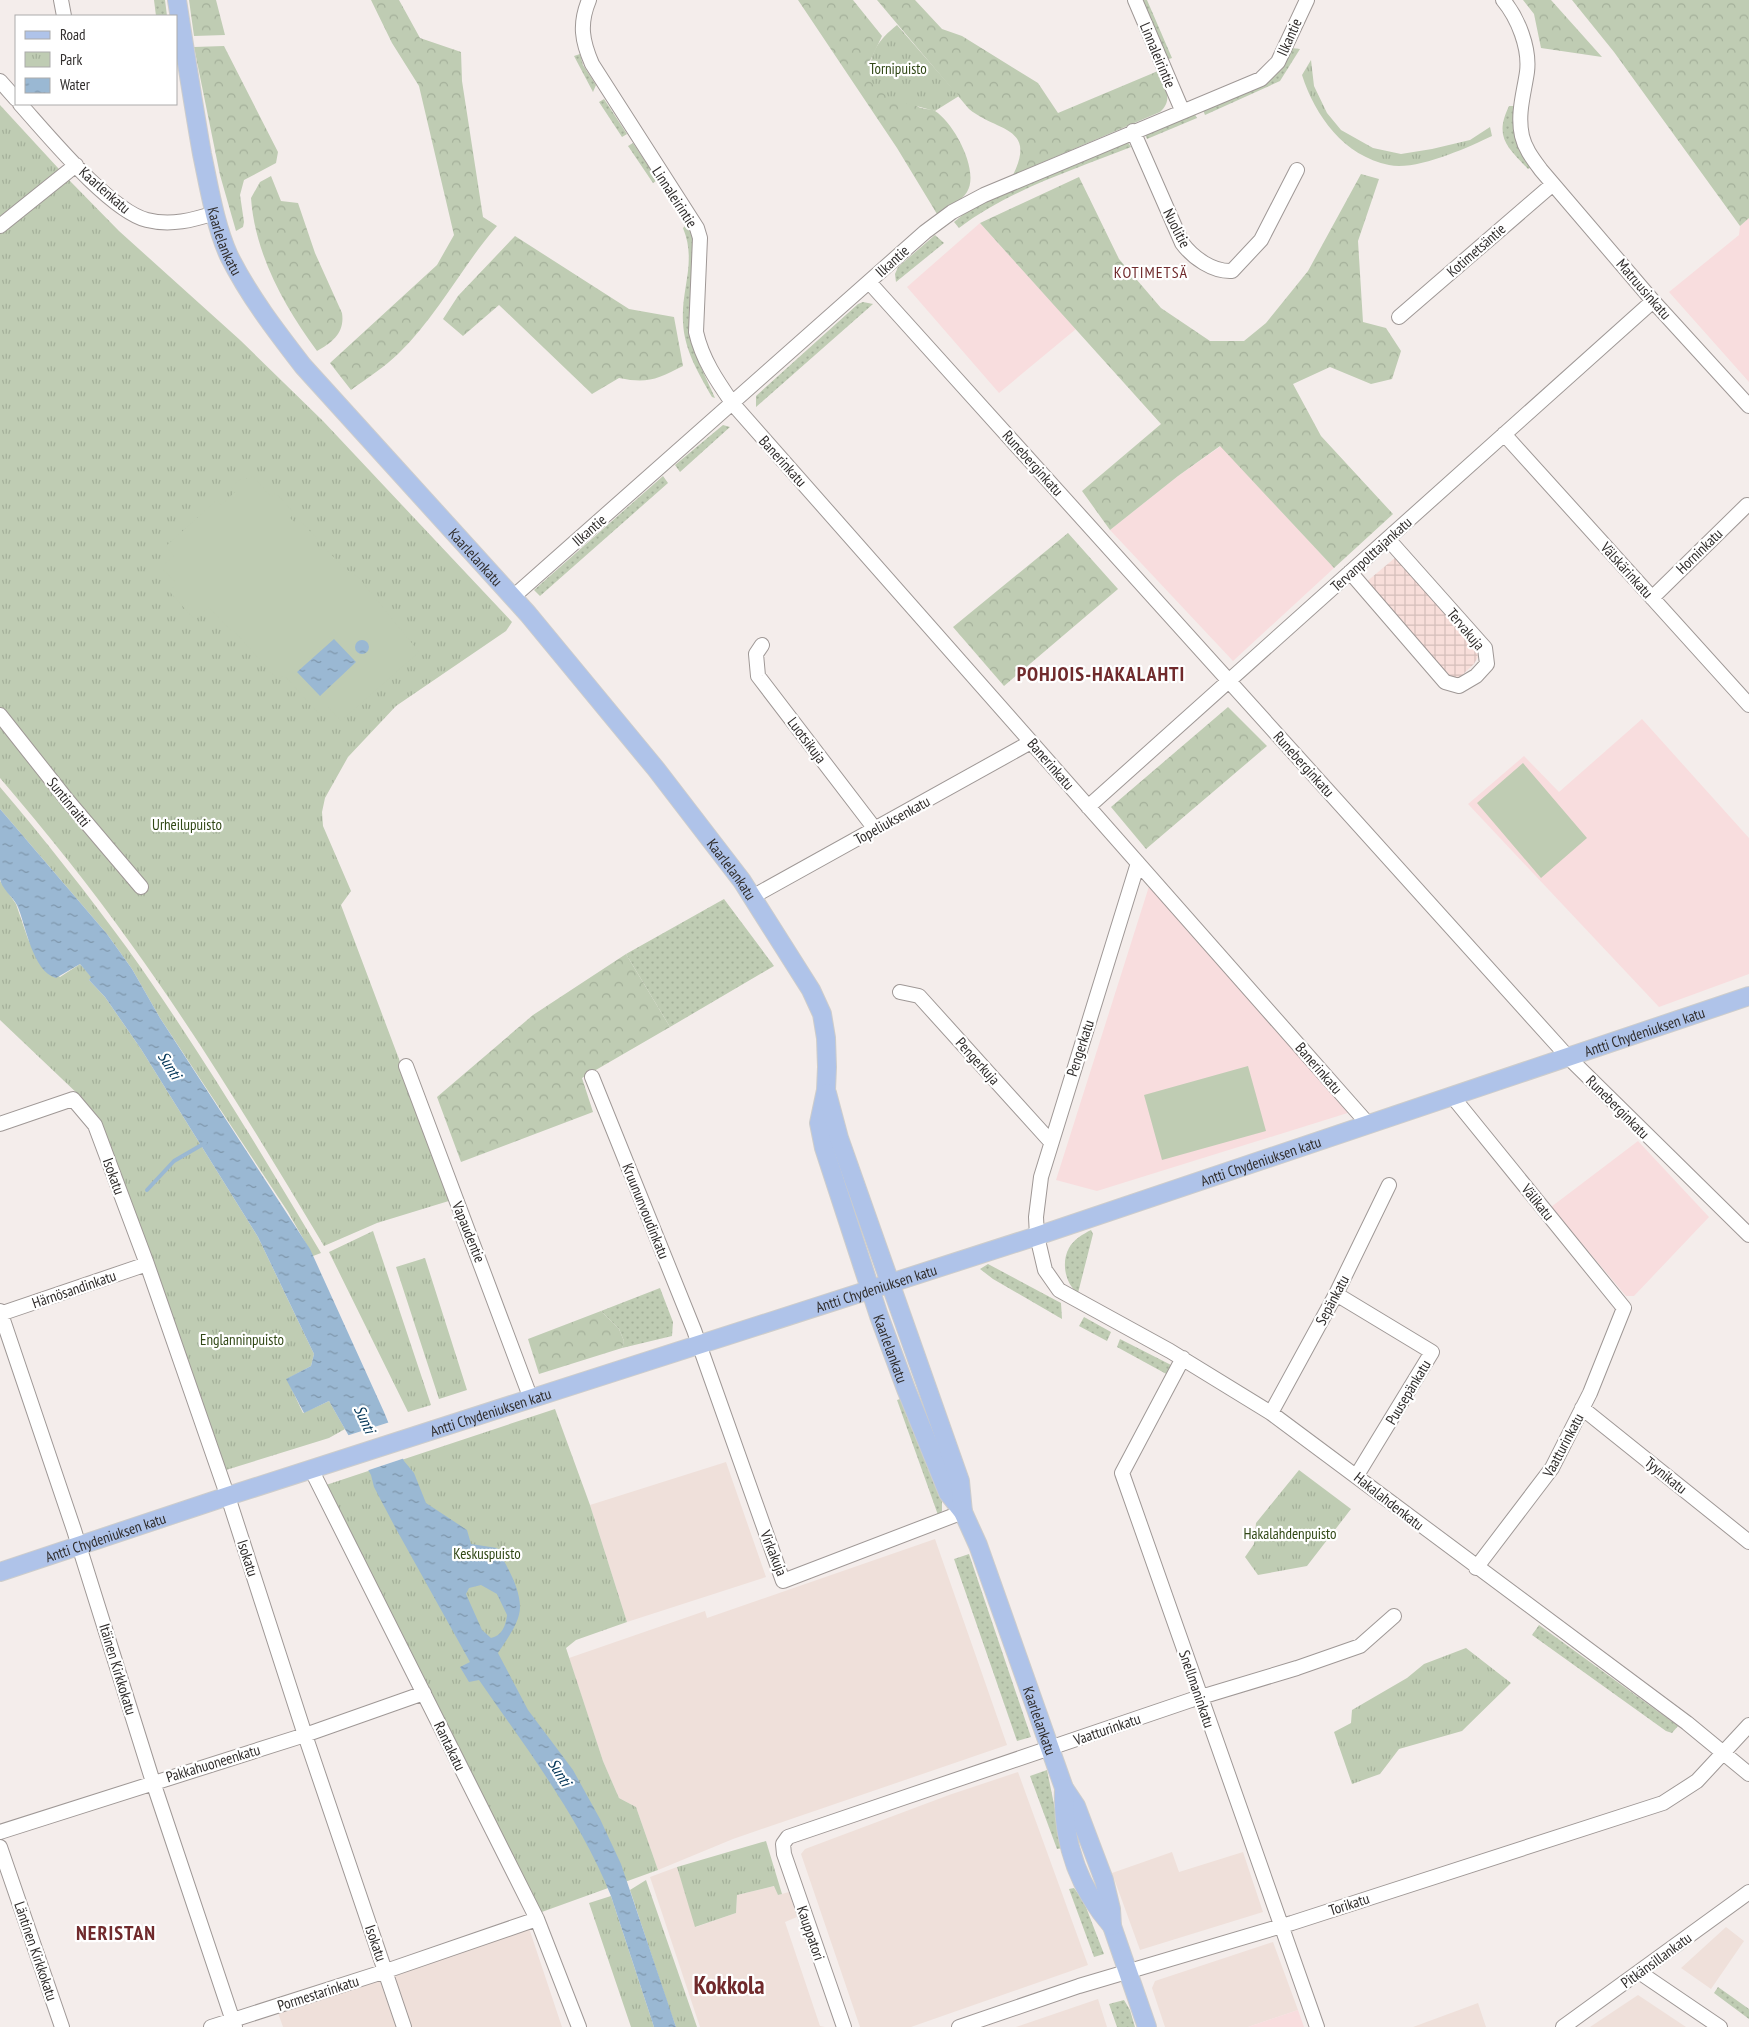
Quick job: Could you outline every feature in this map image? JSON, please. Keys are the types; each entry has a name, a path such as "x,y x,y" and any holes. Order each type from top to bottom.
{"main road":[{"name":"Kaarlelankatu","path":"177,0 195,113 215,213 229,256 248,289 274,328 339,407 513,597 662,776 711,838 811,990 822,1014 826,1038 826,1090 819,1118 820,1134 870,1289 906,1389 948,1493 963,1512 978,1545 1064,1788 1076,1806 1104,1880 1112,1909 1112,1926 1147,2027"},
{"name":"Antti Chydeniuksen katu","path":"0,1572 354,1455 1037,1236 1749,996"},
{"name":"Kaarlelankatu","path":"826,1090 839,1138 960,1481 963,1512"}],"street":[{"path":"62,0 64,15"},
{"name":"Linnaleirintie","path":"589,0 581,30 584,46 592,64 697,228 700,238 696,332 706,362 732,404"},
{"name":"Linnaleirintie","path":"1135,0 1182,110"},
{"name":"Ilkantie","path":"513,597 925,232 952,212 984,195 1261,78 1278,62 1307,0"},
{"name":"Matruusinkatu","path":"1503,0 1515,17 1526,52 1528,69 1520,119 1522,138 1527,150 1541,170 1653,301 1749,406"},
{"name":"Kaarlenkatu","path":"0,81 15,96"},
{"name":"Kaarlenkatu","path":"23,105 76,165 119,207 148,220 174,223 215,213"},
{"name":"Nuolitie","path":"1133,131 1182,243 1188,251 1221,272 1232,271 1261,240 1297,170"},
{"path":"0,226 76,165"},
{"name":"Kotimetsäntie","path":"1399,317 1553,184"},
{"name":"Runeberginkatu","path":"869,282 1568,1057 1749,1235"},
{"name":"Tervanpolttajankatu","path":"1088,807 1653,301"},
{"name":"Banerinkatu","path":"732,404 1369,1124"},
{"name":"Välskärinkatu","path":"1504,434 1749,706"},
{"name":"Horninkatu","path":"1652,598 1747,505"},
{"name":"Tervakuja","path":"1350,572 1445,682 1459,686 1476,676 1487,664 1485,648 1388,538"},
{"name":"Luotsikuja","path":"762,645 756,654 758,676 875,829"},
{"name":"Suntinraitti","path":"0,715 68,801 141,887"},
{"name":"Topeliuksenkatu","path":"752,898 1031,742"},
{"name":"Pengerkatu","path":"1037,1236 1037,1202 1050,1141 1138,863"},
{"name":"Pengerkuja","path":"900,992 919,996 1050,1141"},
{"name":"Vapaudentie","path":"406,1066 531,1399"},
{"name":"Kruununvoudinkatu","path":"592,1077 699,1345"},
{"name":"Välikatu","path":"1452,1096 1624,1308"},
{"name":"Isokatu","path":"0,1124 73,1099 95,1125 147,1264 228,1496 305,1735 404,2027"},
{"name":"Sepänkatu","path":"1271,1412 1336,1294 1390,1185"},
{"name":"Hakalahdenkatu","path":"1037,1236 1045,1270 1059,1290 1183,1358 1271,1412 1476,1568 1687,1723 1749,1774"},
{"name":"Härnösandinkatu","path":"0,1313 147,1264"},
{"name":"Puusepänkatu","path":"1336,1294 1432,1352 1356,1475"},
{"name":"Vaatturinkatu","path":"1476,1568 1552,1468 1601,1369 1624,1308"},
{"name":"Itäinen Kirkkokatu","path":"0,1313 79,1546 153,1782 234,2024"},
{"name":"Virkakuja","path":"699,1345 783,1582 963,1512"},
{"name":"Snellmaninkatu","path":"1183,1358 1122,1473 1317,2027"},
{"name":"Tyynikatu","path":"1582,1408 1749,1542"},
{"name":"Rantakatu","path":"311,1469 537,1918 579,2027"},
{"name":"Vaatturinkatu","path":"785,1840 792,1835 1360,1646 1394,1616"},
{"name":"Pakkahuoneenkatu","path":"0,1832 305,1735 424,1693"},
{"name":"Torikatu","path":"959,2027 1663,1803 1687,1790 1706,1773 1749,1725"},
{"name":"Kauppatori","path":"785,1840 784,1854 844,2027"},
{"name":"Läntinen Kirkkokatu","path":"0,1847 62,2027"},
{"name":"Pitkänsillankatu","path":"1563,2027 1749,1892"},
{"name":"Pormestarinkatu","path":"211,2027 234,2024 537,1918"},
{"path":"1639,1972 1720,2027"}],"shaded area":[{"path":"1749,218 1749,382 1669,292 1739,235 1740,226"},
{"path":"980,223 1076,329 999,393 907,287"},
{"path":"1221,446 1334,568 1233,661 1110,530 1178,476"},
{"path":"1396,557 1476,648 1478,657 1474,664 1459,678 1453,679 1448,677 1365,583"},
{"path":"1642,719 1749,838 1749,974 1659,1007 1468,804 1524,756 1559,792"},
{"path":"1151,880 1354,1111 1097,1191 1056,1180"},
{"path":"1638,1141 1709,1217 1634,1296 1626,1296 1551,1207"},
{"path":"726,1462 766,1577 627,1622 590,1505"},
{"path":"935,1539 1007,1745 733,1839 658,1870 636,1807 619,1798 603,1761 569,1658 705,1611 707,1618"},
{"path":"1018,1772 1088,1965 911,2027 860,2027 801,1854 805,1849 949,1795"},
{"path":"1172,1852 1179,1872 1243,1852 1263,1912 1140,1950 1112,1873"},
{"path":"677,1867 696,1927 736,1913 737,1895 775,1886 778,1895 789,1892 797,1917 785,1922 820,2026 825,2027 700,2027 650,1877"},
{"path":"1726,1927 1744,1941 1711,1989 1681,1968"},
{"path":"529,1928 562,2027 410,2027 393,1974"},
{"path":"1273,1942 1298,2010 1248,2027 1165,2027 1152,1988 1155,1981"},
{"path":"379,1978 396,2027 283,2027 277,2010"},
{"path":"1638,1995 1686,2027 1590,2027"},
{"path":"1098,1999 1107,2027 1016,2027"},
{"path":"1478,2003 1486,2027 1413,2027"},
{"path":"1298,2010 1304,2027 1248,2027"}],"green space":[{"path":"154,0 165,0 167,15 156,15"},
{"path":"189,0 216,0 225,35 194,36"},
{"path":"371,0 399,0 420,38 461,52 462,81 483,217 497,226 413,338 388,363 351,390 330,363 437,265 454,235 419,86 392,43"},
{"path":"798,0 853,0 882,36 869,63 911,102 924,109 935,111 957,136 968,160 970,172 970,183 967,192 961,199 937,214 897,148"},
{"path":"877,0 915,0 942,29 962,36 1038,83 1058,113 1158,71 1167,93 1167,103 1160,112 1013,175 1019,159 1020,147 1017,139 1002,127 969,109"},
{"path":"1141,0 1147,0 1172,58 1166,60"},
{"path":"1523,0 1551,0 1602,57 1541,48 1534,14"},
{"path":"1572,0 1749,0 1749,218 1740,226 1614,52"},
{"name":"Tornipuisto","path":"897,25 959,96 935,111 890,99 870,81 872,56 875,49"},
{"path":"224,46 278,152 276,163 244,180 240,195 244,222 243,227 236,231 220,175 194,47"},
{"path":"1292,48 1300,49 1280,81 1205,115 1203,110 1269,81 1282,69"},
{"path":"580,54 583,65 596,85 593,92 574,56"},
{"path":"1311,60 1314,86 1327,113 1341,130 1373,148 1401,154 1432,149 1470,140 1490,127 1492,136 1441,157 1413,165 1389,165 1373,160 1358,153 1345,143 1323,119 1302,75"},
{"path":"604,99 627,134 622,137 599,102"},
{"name":"Urheilupuisto","path":"0,105 119,231 240,340 323,421 512,622 506,631 396,706 348,757 325,798 322,812 323,826 351,891 341,905 452,1200 377,1223 324,1246 231,1093 157,981 84,880 0,778"},
{"path":"1509,106 1515,106 1514,131 1522,152 1532,167 1528,169 1505,141 1503,126"},
{"path":"1194,113 1197,118 1147,139 1145,134"},
{"path":"1127,141 1131,147 1020,192 978,215 959,228 954,222 970,209 998,195"},
{"path":"633,143 658,180 653,183 628,146"},
{"path":"1361,174 1379,179 1358,241 1363,322 1386,328 1401,351 1392,379 1371,384 1330,367 1293,384 1321,436 1393,514 1334,568 1220,446 1178,476 1110,530 1082,491 1161,424 980,223 1079,177 1119,259 1161,308 1210,341 1244,341 1266,323 1308,271"},
{"path":"271,176 281,201 298,203 315,253 342,313 342,326 337,336 317,351 283,298 273,279 258,239 251,198 260,182"},
{"path":"687,224 693,235 696,258 689,321 700,365 715,398 712,397 693,361 684,332 683,310 689,252 683,228"},
{"path":"935,235 944,243 896,282 895,274 898,267"},
{"path":"515,236 629,309 674,317 683,366 652,379 629,380 619,378 592,394 499,305 463,336 443,319 458,296"},
{"path":"863,302 873,304 756,407 756,396 858,304"},
{"path":"723,425 730,427 680,472 675,465"},
{"path":"244,476 248,480 253,476 271,497 276,493 294,513 290,518 296,524 300,520 317,539 313,543 320,550 324,547 343,567 359,578 419,652 341,721 328,707 320,715 284,675 278,680 234,631 232,632 209,607 195,620 169,591 177,584 161,567 174,556 166,546 217,500 221,505 235,492 231,487"},
{"path":"663,476 668,483 540,596 534,590"},
{"path":"1068,533 1118,589 1004,686 953,627"},
{"path":"1228,707 1267,746 1146,849 1111,807"},
{"path":"1523,763 1587,838 1541,878 1477,803"},
{"path":"0,787 81,887 153,985 227,1098 321,1253 313,1256 288,1212 160,1018 132,969 107,934 0,809"},
{"name":"Englanninpuisto","path":"0,881 16,904 28,939 41,965 60,977 80,964 92,977 89,980 105,997 141,1049 258,1237 314,1354 311,1366 287,1379 303,1413 329,1401 345,1429 329,1438 226,1470 98,1117 81,1097 0,1020"},
{"path":"724,899 774,966 670,1027 626,954"},
{"path":"626,954 670,1027 582,1078 593,1112 461,1162 437,1097 533,1015"},
{"path":"1248,1066 1266,1131 1162,1160 1144,1095"},
{"path":"1091,1230 1093,1234 1078,1293 1067,1278 1065,1260 1073,1242"},
{"path":"373,1231 431,1405 408,1412 329,1252"},
{"path":"425,1258 467,1390 439,1399 396,1267"},
{"path":"988,1264 1061,1303 1062,1319 993,1279 980,1269"},
{"path":"660,1288 673,1322 672,1336 622,1348 624,1341 619,1329 601,1311"},
{"path":"601,1311 619,1329 624,1341 622,1348 539,1374 528,1339"},
{"path":"1084,1317 1111,1332 1107,1341 1079,1326"},
{"path":"1120,1339 1175,1367 1170,1376 1117,1347"},
{"path":"903,1398 911,1411 942,1501 942,1511 938,1515 897,1400"},
{"name":"Keskuspuisto","path":"555,1409 590,1505 627,1622 576,1640 566,1648 603,1761 619,1798 636,1807 658,1870 539,1913 326,1485"},
{"name":"Hakalahdenpuisto","path":"1299,1470 1351,1509 1307,1566 1258,1575 1245,1557 1254,1544 1256,1523"},
{"path":"969,1554 1031,1737 1017,1741 954,1559"},
{"path":"1539,1625 1678,1726 1672,1733 1666,1731 1532,1635"},
{"path":"1466,1648 1511,1683 1462,1731 1399,1749 1380,1774 1352,1784 1334,1732 1351,1723 1352,1710 1407,1678 1424,1664"},
{"path":"1047,1770 1063,1848 1057,1849 1030,1776"},
{"path":"766,1841 782,1894 778,1895 774,1886 737,1895 736,1913 695,1927 677,1867"},
{"path":"646,1880 697,2027 676,2027 669,2008 630,1890"},
{"path":"1074,1888 1084,1902 1104,1954 1094,1957 1069,1889"},
{"path":"611,1896 654,2027 631,2027 589,1903"},
{"path":"1718,1987 1749,2009 1749,2019 1714,1993"},
{"path":"1124,2000 1130,2010 1135,2027 1117,2027 1109,2004"}],"water":[{"path":"334,639 356,662 320,696 297,672"},
{"path":"359,640 365,640 369,647 365,654 359,654 355,650 355,644"},
{"name":"Sunti","path":"0,809 107,934 132,969 160,1018 310,1249 384,1412 404,1461 414,1473 426,1503 467,1530 471,1544 497,1548 515,1584 520,1607 518,1619 498,1653 528,1710 573,1770 600,1819 621,1864 676,2027 654,2027 611,1896 584,1839 551,1784 479,1680 469,1682 460,1667 470,1662 395,1527 374,1487 371,1475 329,1401 304,1413 286,1379 311,1366 314,1354 258,1237 141,1049 105,997 89,980 91,977 80,964 56,978 48,974 35,957 17,905 0,879","holes":["481,1585 497,1594 507,1615 506,1623 503,1630 491,1638 482,1630 466,1594 469,1588"]}],"pier":[{"path":"390,1422 405,1458 366,1471 346,1436"}],"waterway":[{"path":"147,1190 174,1161 205,1143"}],"district":[{"name":"KOTIMETSÄ","path":"1151,272"},
{"name":"POHJOIS-HAKALAHTI","path":"1101,674"},
{"name":"NERISTAN","path":"116,1933"},
{"name":"Kokkola","path":"729,1985"}]}
